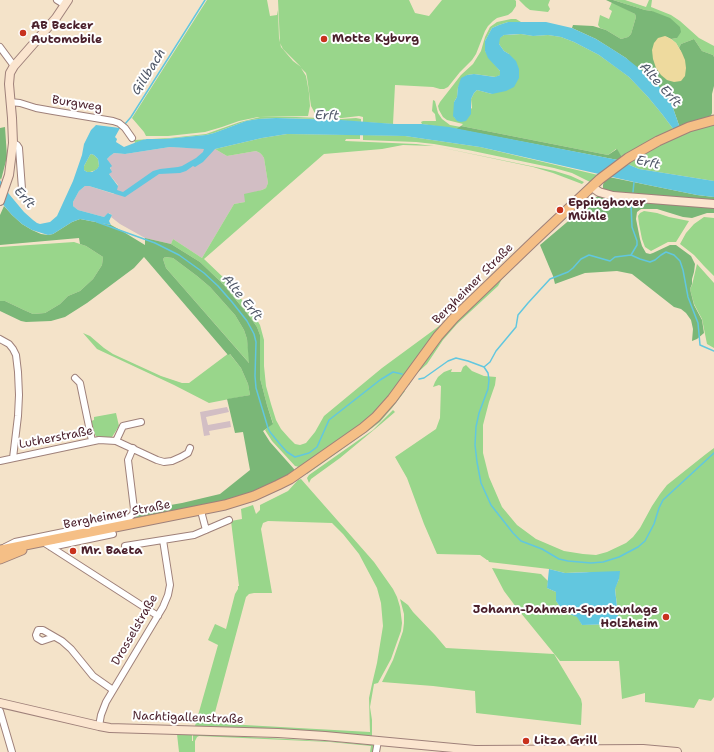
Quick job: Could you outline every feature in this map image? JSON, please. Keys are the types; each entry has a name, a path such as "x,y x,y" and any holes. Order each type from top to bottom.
{"main road":[{"path":"0,201 7,182 13,143 9,80 10,73 14,66 67,3"},
{"name":"Bergheimer Straße","path":"0,553 239,502 278,485 304,470 376,417 392,399 438,336 454,318 600,179 628,158 647,147 689,127 714,120"},
{"path":"592,187 599,192 612,196 714,204"},
{"name":"Nachtigallenstraße","path":"0,703 110,728 278,733 475,750 534,751 651,749 677,752"}],"street":[{"path":"57,0 67,3"},
{"path":"0,47 14,66"},
{"name":"Burgweg","path":"10,102 113,121 119,123 125,128 132,138"},
{"path":"13,143 19,148 22,189"},
{"path":"0,339 12,347 17,358 19,405 18,427 13,458"},
{"path":"75,378 80,383 92,442"},
{"path":"116,441 123,426 141,422"},
{"name":"Lutherstraße","path":"0,461 105,440 116,441 157,460 168,462 186,455 190,448"},
{"name":"Bergheimer Straße","path":"0,553 7,545 15,542 127,519 132,516 134,509 128,463 133,448"},
{"path":"201,511 206,530"},
{"path":"125,546 194,535 230,520"},
{"name":"Bergheimer Straße","path":"44,544 113,534"},
{"name":"Drosselstraße","path":"99,726 104,706 158,616 168,596 170,585 163,540"},
{"path":"44,544 158,616"},
{"path":"54,637 62,641 70,649 95,678 113,690"},
{"path":"0,711 12,752"},
{"path":"376,752 378,741"}],"shaded area":[{"path":"170,147 215,149 227,156 256,151 264,158 268,183 266,188 255,192 245,202 234,204 202,258 173,239 171,244 145,238 120,224 111,217 112,215 109,213 104,217 78,210 73,206 73,202 79,191 85,186 114,194 118,185 109,174 111,167 107,159 114,153 125,154"},
{"path":"227,407 229,412 206,417 208,425 230,421 231,427 209,431 210,435 204,436 200,412"}],"green space":[{"path":"207,0 267,0 270,16 277,15 278,10 280,42 278,0 409,0 415,13 429,16 442,0 515,0 516,6 508,15 497,18 488,26 476,54 448,87 440,89 433,87 395,85 393,124 363,122 363,117 359,116 342,118 317,117 311,106 306,73 301,68 306,76 309,93 310,106 308,116 258,117 239,121 205,132 168,136 146,136 132,118","holes":["280,43 283,49 301,67 293,61 281,47"]},
{"path":"519,0 550,0 548,5 550,9 548,12 530,10"},
{"path":"606,0 613,0 652,11 670,18 680,27 681,32 677,38 671,39 665,36 682,53 679,48 681,44 694,39 702,51 713,55 714,86 712,94 712,113 710,118 680,128 673,108 626,58 596,39 572,28 573,25 593,26 606,30 621,39 628,37 631,34 636,17 635,14"},
{"path":"613,0 625,0 646,7 649,0 652,0 651,7 671,15 699,38 714,46 714,57 713,55 702,51 694,39 681,44 679,48 671,39 677,38 652,11"},
{"path":"612,2 635,14 636,17 631,34 628,37 621,39 600,28 598,25 600,15 609,19 612,11 609,9"},
{"path":"516,19 521,22 508,22 492,28 485,41 485,51 500,71 500,75 496,77 474,74 467,75 458,87 457,97 454,102 454,117 457,120 472,108 471,99 477,90 492,94 509,54 504,51 499,44 499,38 504,35 548,35 561,37 574,42 599,55 629,77 648,97 674,130 623,158 616,149 608,155 461,126 463,124 447,120 443,117 439,110 438,106 440,102 461,75 473,64 481,51 490,27 497,22"},
{"path":"433,100 435,101 438,113 442,119 450,125 461,127 456,129 422,124 421,122 423,121 436,121 435,114 432,111"},
{"path":"260,117 361,119 361,122 320,119 258,119 246,121 206,135 165,139 152,139 206,134 240,122"},
{"path":"714,123 714,181 639,169 625,163 676,136"},
{"path":"461,126 608,155 617,149 622,157 618,160 456,129"},
{"path":"5,127 7,157 1,180 0,128"},
{"path":"287,134 360,135 360,139 346,139 345,141 434,146 403,145 382,149 324,154 204,259 226,280 254,315 260,325 264,340 266,386 276,420 281,429 295,444 300,445 306,443 315,432 324,416 382,368 446,321 408,374 369,420 299,467 295,466 272,441 265,430 273,423 260,378 260,335 257,327 223,284 200,262 171,244 173,239 202,258 234,204 245,202 244,194 266,188 268,183 264,158 260,153 256,151 227,156 215,149"},
{"path":"363,135 405,136 480,147 598,175 590,182 572,173 554,168 468,150 416,142 363,140"},
{"path":"146,139 135,143 134,140"},
{"path":"434,146 555,171 584,182 582,184 533,167"},
{"path":"91,154 98,159 99,166 96,170 87,172 84,170 84,166"},
{"path":"609,177 697,195 714,197 714,201 625,195 605,190 603,188 604,181"},
{"path":"599,195 714,206 714,213 707,213 692,218 683,217 657,209 641,209 637,212 636,219 642,246 646,253 650,254 670,245 676,245 691,256 695,264 690,289 694,305 702,320 704,333 697,339 692,341 693,329 691,320 686,313 681,309 674,307 632,274 617,271 585,273 555,284 540,245"},
{"path":"4,206 22,224 41,234 48,235 53,234 72,222 80,219 111,225 145,245 145,238 171,244 200,262 223,284 257,327 260,335 260,378 273,424 263,431 270,442 294,469 294,472 248,496 138,521 134,517 136,511 182,503 220,494 250,470 243,432 235,433 227,399 250,395 248,384 241,368 230,354 228,355 144,257 134,268 87,303 65,317 51,321 26,322 0,311 0,301 5,301 33,314 45,313 60,304 68,296 80,291 93,279 102,265 103,257 86,246 80,244 79,238 0,245 0,215","holes":["165,257 173,258 210,287 235,315 244,330 247,339 249,363 166,268 163,259"]},
{"path":"644,211 689,221 676,242 668,242 651,251 645,247 639,224 638,216"},
{"path":"704,217 714,218 714,276 694,255 680,244 686,233 694,224"},
{"path":"74,242 86,246 103,257 102,265 93,279 80,291 68,296 60,304 45,313 33,314 5,301 0,301 0,247"},
{"path":"533,246 535,246 502,279 498,286 457,324 443,340 427,364 416,374 409,385 407,384 440,337"},
{"path":"165,257 173,258 197,276 210,287 235,315 244,330 247,339 250,364 166,268 163,259"},
{"path":"697,264 714,283 714,348 707,344 702,319 694,304 690,289"},
{"path":"83,333 90,336 113,354 161,376 182,383 189,383 229,353 241,368 248,384 250,395 209,403 97,349"},
{"path":"466,365 472,371 484,376 496,377 483,425 483,453 489,477 502,507 517,525 536,539 564,551 596,555 607,552 626,543 640,528 652,506 667,485 714,448 714,697 711,701 699,699 694,708 645,702 645,693 622,699 619,661 560,661 504,591 492,568 541,574 548,581 547,588 556,592 556,601 564,612 578,617 582,625 619,624 615,588 619,579 587,572 565,573 549,569 489,562 480,555 437,554 407,478 395,457 436,429 440,418 441,386 439,385 433,387 435,382 444,372 452,369 451,372 461,372 463,367"},
{"path":"404,391 380,422 306,474 305,472"},
{"path":"393,410 395,412 340,458 311,479 309,483 307,478 309,475 373,430"},
{"path":"116,413 119,426 112,437 97,437 91,421 94,420 94,417"},
{"path":"301,479 374,562 393,589 400,607 402,623 401,631 391,659 378,683 374,684 370,707 372,736 326,732 195,726 218,645 208,640 215,624 226,629 235,594 239,586 231,521 242,519 241,509 253,505 256,514 260,510 260,505 288,491 298,480","holes":["268,521 332,523 359,554 377,588 381,603 383,626 369,698 370,732 220,723 215,720 214,716 246,597 249,594 254,593 272,593 261,529 263,523"]},
{"path":"400,599 408,605 446,648 554,654 581,699 581,725 476,713 475,691 382,682 393,660 403,631 404,614"},
{"path":"177,734 192,734 192,741 193,734 325,741 374,746 373,752 370,752 371,746 330,742 199,736 195,741 195,752 179,752"}],"sand":[{"path":"665,36 676,43 685,60 685,76 681,81 674,82 667,80 656,68 652,50 654,43 658,38"}],"water":[{"path":"508,22 546,22 572,28 596,39 626,58 651,78 667,95 680,128 674,130 648,97 629,77 599,55 561,37 521,34 504,35 500,38 499,44 504,51 516,61 519,69 519,78 514,87 506,91 492,94 477,90 471,99 471,114 466,121 457,121 453,116 454,102 457,97 461,78 474,74 495,77 500,75 500,71 488,58 485,51 485,41 492,28"},
{"path":"276,118 341,120 395,124 422,124 449,127 618,160 639,169 714,181 714,197 643,184 480,147 405,136 287,134 215,149 203,162 195,167 193,166 180,173 159,174 125,197 85,186 79,191 73,202 73,206 78,210 104,217 108,213 112,215 109,221 111,225 80,219 72,222 53,234 48,235 32,230 22,224 0,201 0,180 9,194 33,220 40,224 50,222 57,216 73,181 82,155 84,144 91,130 96,125 120,128 115,137 117,139 116,142 124,147 147,139 165,139 206,135 246,121","holes":["170,147 204,149 203,152 196,158 182,166 153,171 123,192 117,190 118,186 109,174 112,172 110,168 112,166 107,159 110,156 114,153 125,154","91,154 98,159 99,166 92,172 87,172 84,170 84,166"]},
{"path":"549,569 565,573 620,571 615,589 619,624 582,625 577,617 564,612 556,601 556,592 547,588"}],"waterway":[{"name":"Gillbach","path":"125,124 131,117 205,0"},
{"path":"633,192 634,182"},
{"path":"631,204 632,227 637,241 637,245 631,255"},
{"name":"Alte Erft","path":"97,222 155,243 179,255 204,273 232,302 247,321 254,334 256,342 256,388 268,428 287,452 295,457 309,453 317,447 329,420 380,380 393,372 402,374"},
{"path":"484,367 490,362 496,351 516,327 518,315 550,279 568,272 581,259 589,255 610,261 615,257 631,255 650,262 666,252 674,255 680,261 683,270 688,297 698,323 700,345 714,351"},
{"name":"Alte Erft","path":"419,379 424,378 448,361 456,358 484,367"},
{"path":"484,367 488,373 488,389 479,413 476,427 475,445 481,483 491,505 521,541 542,549 559,559 591,563 603,562 619,557 638,547 645,541 654,524 663,500 714,453"}],"place":[{"name":"AB Becker Automobile","path":"23,33"},
{"name":"Motte Kyburg","path":"324,39"},
{"name":"Eppinghover Mühle","path":"560,210"},
{"name":"Mr. Baeta","path":"73,551"},
{"name":"Johann-Dahmen-Sportanlage Holzheim","path":"666,617"},
{"name":"Litza Grill","path":"526,741"}],"water label":[{"name":"Erft","path":"327,116"},
{"name":"Erft","path":"648,163"},
{"name":"Erft","path":"24,198"}]}
